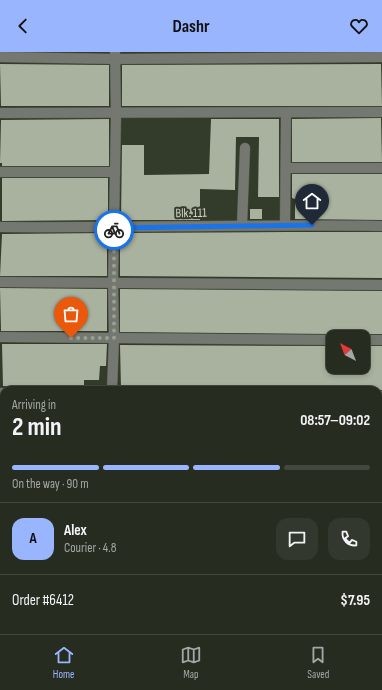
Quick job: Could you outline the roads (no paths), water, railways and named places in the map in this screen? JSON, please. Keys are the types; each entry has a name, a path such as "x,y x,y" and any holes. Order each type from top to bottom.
{"street":[{"path":"112,386 116,114 115,56"},
{"path":"0,57 382,57"},
{"path":"0,113 116,114 382,112"},
{"path":"285,224 286,113"},
{"path":"242,225 245,148"},
{"path":"286,168 382,168"},
{"path":"0,172 115,172"},
{"name":"Blk. 111","path":"0,227 114,228 285,224 382,226"},
{"path":"0,282 382,285"},
{"path":"0,337 326,340"},
{"path":"370,340 382,340"}]}
